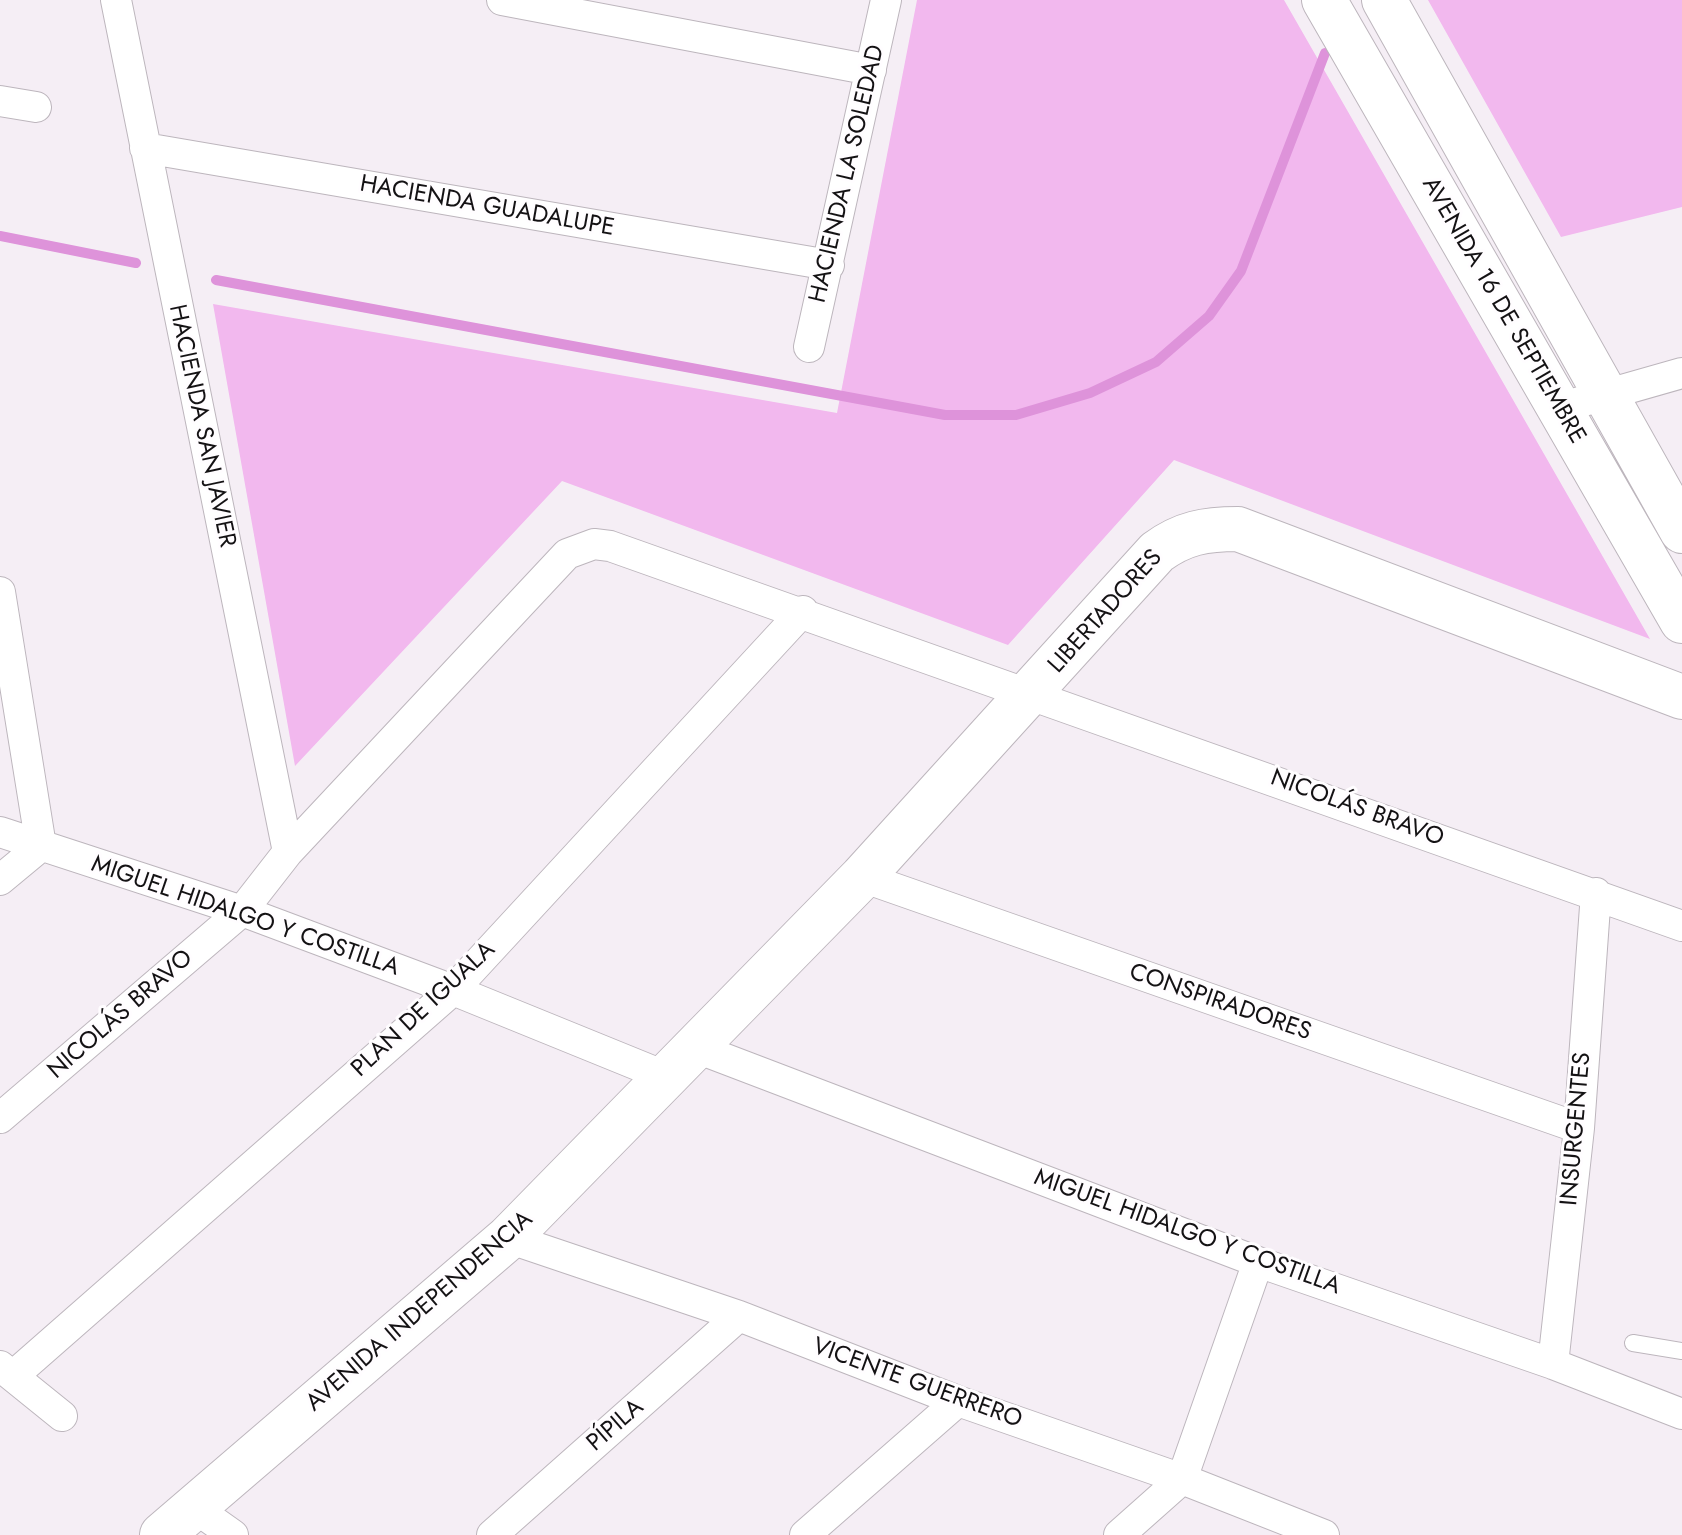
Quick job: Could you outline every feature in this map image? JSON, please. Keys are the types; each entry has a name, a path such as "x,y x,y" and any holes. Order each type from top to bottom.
{"street":[{"name":"HACIENDA SAN JAVIER","path":"116,0 288,852"},
{"path":"502,0 871,70"},
{"name":"HACIENDA LA SOLEDAD","path":"809,347 886,0"},
{"name":"AVENIDA 16 DE SEPTIEMBRE","path":"1384,0 1682,531"},
{"name":"AVENIDA 16 DE SEPTIEMBRE","path":"1335,5 1559,408 1682,621"},
{"path":"0,101 36,107"},
{"name":"HACIENDA GUADALUPE","path":"145,148 829,265"},
{"path":"1559,408 1682,373"},
{"name":"LIBERTADORES","path":"680,1062 862,877 1157,552 1177,538 1207,529 1238,529 1682,697"},
{"path":"242,911 288,852 567,554 579,547 610,546 1032,693"},
{"path":"0,592 41,846 0,880"},
{"name":"PLAN DE IGUALA","path":"62,1416 7,1371 453,990 803,611"},
{"name":"NICOLÁS BRAVO","path":"1032,693 1682,926"},
{"name":"MIGUEL HIDALGO Y COSTILLA","path":"0,832 242,911 453,990 680,1062 1553,1364 1682,1414"},
{"name":"CONSPIRADORES","path":"862,877 1579,1128"},
{"name":"INSURGENTES","path":"1553,1364 1579,1128 1596,893"},
{"name":"NICOLÁS BRAVO","path":"0,1118 242,911"},
{"name":"AVENIDA INDEPENDENCIA","path":"179,1522 508,1238 680,1062"},
{"name":"VICENTE GUERRERO","path":"508,1238 739,1316 958,1401 1182,1479 1324,1535"},
{"path":"1119,1535 1182,1479 1258,1262"},
{"name":"PÍPILA","path":"492,1535 739,1316"},
{"path":"805,1535 958,1401"},
{"path":"179,1522 233,1535"}],"lane":[{"path":"1633,1343 1682,1351"}],"shaded area":[{"path":"917,0 1284,0 1650,639 1174,460 1008,645 562,481 295,766 213,304 837,413"},
{"path":"1428,0 1682,0 1682,207 1561,237"}],"waterway":[{"path":"216,280 945,415 1016,415 1090,393 1156,362 1209,316 1241,271 1325,53"},
{"path":"0,236 136,263"}]}
